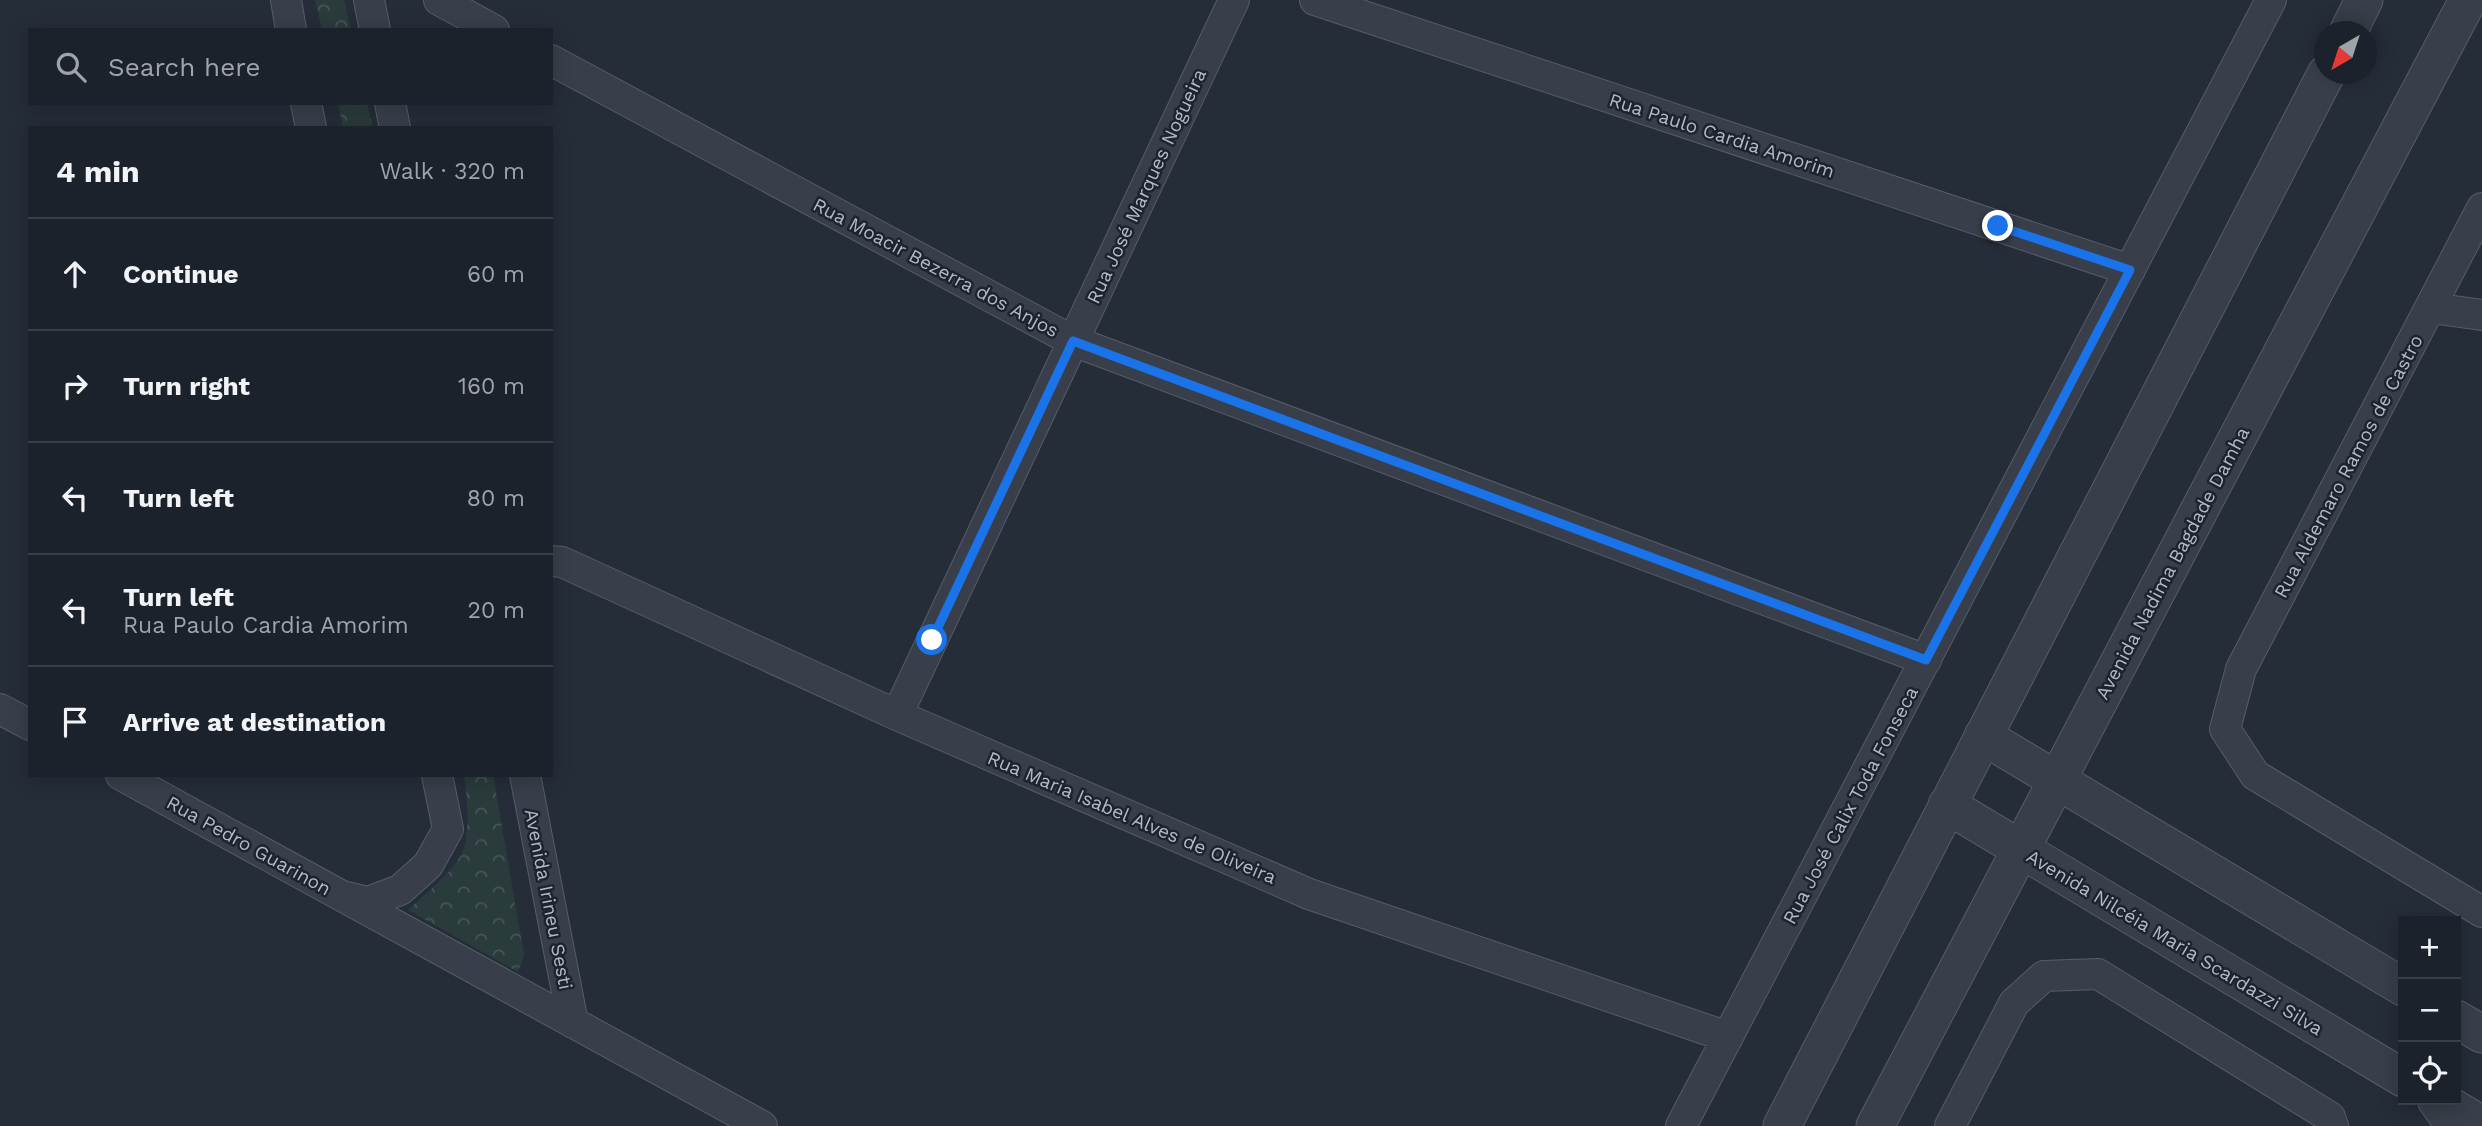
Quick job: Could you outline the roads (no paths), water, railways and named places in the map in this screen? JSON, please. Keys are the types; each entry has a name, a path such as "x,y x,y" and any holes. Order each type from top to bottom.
{"street":[{"path":"286,0 291,28"},
{"path":"369,0 376,28"},
{"path":"439,0 490,28"},
{"name":"Rua José Marques Nogueira","path":"897,715 1234,0"},
{"name":"Rua Paulo Cardia Amorim","path":"1315,0 2130,270"},
{"name":"Rua José Calix Toda Fonseca","path":"1681,1126 2272,0"},
{"path":"2354,21 2364,0"},
{"name":"Avenida Nadima Bagdade Damha","path":"1875,1126 2468,0"},
{"name":"Rua Moacir Bezerra dos Anjos","path":"553,61 1073,341 1926,660"},
{"path":"1782,1126 2321,84"},
{"path":"306,105 311,126"},
{"path":"390,105 395,126"},
{"name":"Rua Aldemaro Ramos de Castro","path":"2482,208 2241,669 2225,729 2255,775 2482,912"},
{"path":"2431,308 2482,315"},
{"name":"Rua Maria Isabel Alves de Oliveira","path":"553,561 562,562 897,715 1309,894 1728,1037"},
{"path":"0,709 28,724"},
{"path":"1983,736 2398,984"},
{"name":"Rua Pedro Guarinon","path":"125,777 762,1126"},
{"path":"340,895 368,902 400,890 428,865 448,830 437,777"},
{"name":"Avenida Irineu Sesti","path":"525,777 573,1023"},
{"name":"Avenida Nilcéia Maria Scardazzi Silva","path":"1947,805 2398,1075"},
{"path":"1950,1126 2014,1003 2044,976 2098,974 2330,1117 2333,1126"},
{"path":"2461,1021 2482,1034"},
{"path":"2448,1105 2482,1125"}],"lane":[{"path":"2427,1105 2442,1126"}]}
